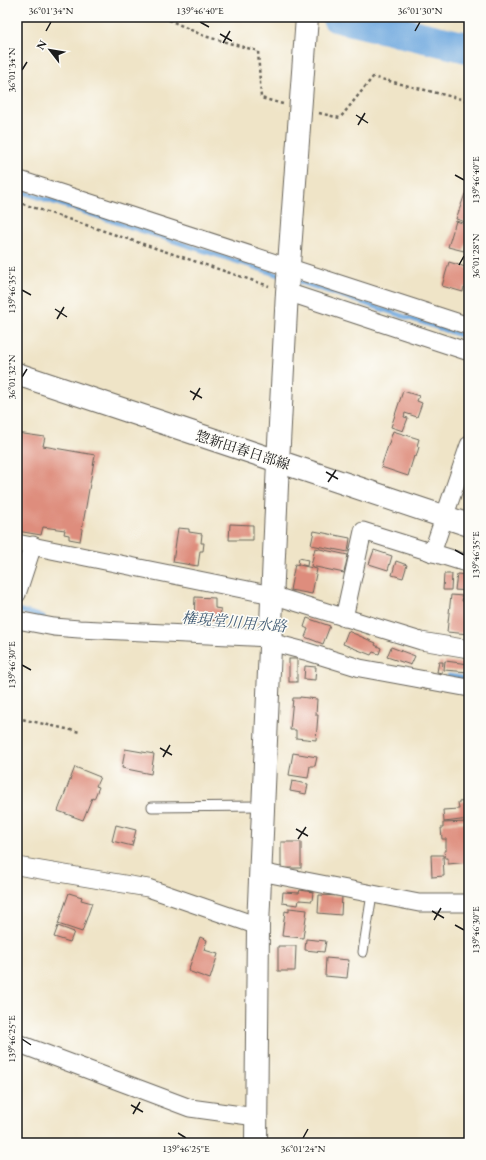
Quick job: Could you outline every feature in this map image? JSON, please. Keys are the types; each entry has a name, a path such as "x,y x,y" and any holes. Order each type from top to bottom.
{"street":[{"path":"256,1143 258,926 270,635 287,292 307,17"},
{"path":"17,179 469,326"},
{"path":"287,292 469,352"},
{"name":"惣新田春日部線","path":"17,374 469,525"},
{"path":"432,553 469,445"},
{"path":"344,618 363,531 469,564"},
{"path":"17,594 25,544 272,595 421,641 469,649"},
{"path":"17,620 54,627 79,629 270,635 360,668 469,688"},
{"path":"17,866 148,888 258,926"},
{"path":"260,872 420,903 469,903"},
{"path":"17,1043 190,1108 256,1117"}],"lane":[{"path":"152,807 263,806"},
{"path":"363,952 372,894"}],"path":[{"path":"163,17 204,36 258,51 261,98 301,102 340,118 373,77 469,101"},
{"path":"17,202 287,292"},
{"path":"17,718 80,732"}],"building":[{"path":"465,194 469,195 469,223 456,219"},
{"path":"456,221 469,225 469,234 464,251 448,247"},
{"path":"449,262 469,268 469,288 464,287 463,292 442,286"},
{"path":"403,391 419,396 417,401 422,403 417,417 405,413 404,417 408,418 403,431 391,427"},
{"path":"393,431 419,439 417,446 419,447 416,457 414,456 408,476 381,467"},
{"path":"17,433 45,437 43,446 95,455 80,541 69,539 69,535 64,534 65,530 43,527 41,535 17,531"},
{"path":"230,524 253,525 253,540 229,540"},
{"path":"178,528 189,529 189,532 202,534 201,543 204,543 203,551 200,551 198,566 173,562"},
{"path":"314,531 350,538 348,552 311,545"},
{"path":"315,548 348,555 344,573 311,566"},
{"path":"374,550 392,556 388,570 369,564"},
{"path":"299,558 308,560 307,566 298,564"},
{"path":"396,561 407,565 403,578 392,575"},
{"path":"295,564 317,569 312,594 290,590"},
{"path":"444,574 452,574 451,590 443,590"},
{"path":"457,574 469,575 469,591 455,590"},
{"path":"451,595 463,596 462,601 469,601 469,634 447,632"},
{"path":"195,597 215,598 215,608 221,609 220,621 194,619"},
{"path":"307,618 330,626 323,644 305,637 308,629 304,627"},
{"path":"348,631 376,643 375,645 381,648 379,654 373,652 371,655 343,644"},
{"path":"391,647 415,656 411,665 387,657"},
{"path":"289,659 297,659 297,682 289,682"},
{"path":"445,661 469,664 469,672 444,670"},
{"path":"439,662 443,662 442,673 437,672"},
{"path":"305,666 316,667 315,680 304,679"},
{"path":"300,697 317,699 316,715 318,715 316,740 296,738 296,730 290,730 293,698"},
{"path":"125,749 154,754 151,774 122,768"},
{"path":"293,753 317,757 315,766 310,766 308,778 289,775"},
{"path":"75,767 100,777 96,786 99,787 94,799 92,798 83,820 58,811"},
{"path":"292,781 308,784 306,794 290,791"},
{"path":"469,801 469,819 444,822 443,810 459,809 458,802"},
{"path":"469,822 469,862 448,864 448,858 445,858 444,851 446,851 446,839 442,839 441,828 443,828 443,823"},
{"path":"116,825 136,830 132,846 112,841"},
{"path":"281,842 301,842 301,868 281,868"},
{"path":"431,855 443,855 444,876 432,877"},
{"path":"300,890 313,892 312,901 299,900 298,905 282,903 283,892 299,893"},
{"path":"69,893 82,897 81,900 92,903 82,932 58,924"},
{"path":"319,895 342,896 341,915 318,913"},
{"path":"289,908 307,910 303,938 282,936 285,911 289,912"},
{"path":"58,926 74,932 70,942 54,937"},
{"path":"200,937 207,940 204,950 218,954 210,979 188,971"},
{"path":"306,939 326,941 324,952 305,950"},
{"path":"278,946 296,946 295,971 278,971"},
{"path":"326,958 349,960 347,978 325,976"}],"waterway":[{"path":"337,17 469,48"},
{"path":"17,190 282,276"},
{"path":"294,280 469,338"},
{"name":"権現堂川用水路","path":"17,610 43,617"},
{"name":"権現堂川用水路","path":"276,635 293,640"},
{"name":"権現堂川用水路","path":"449,676 469,679"}]}
